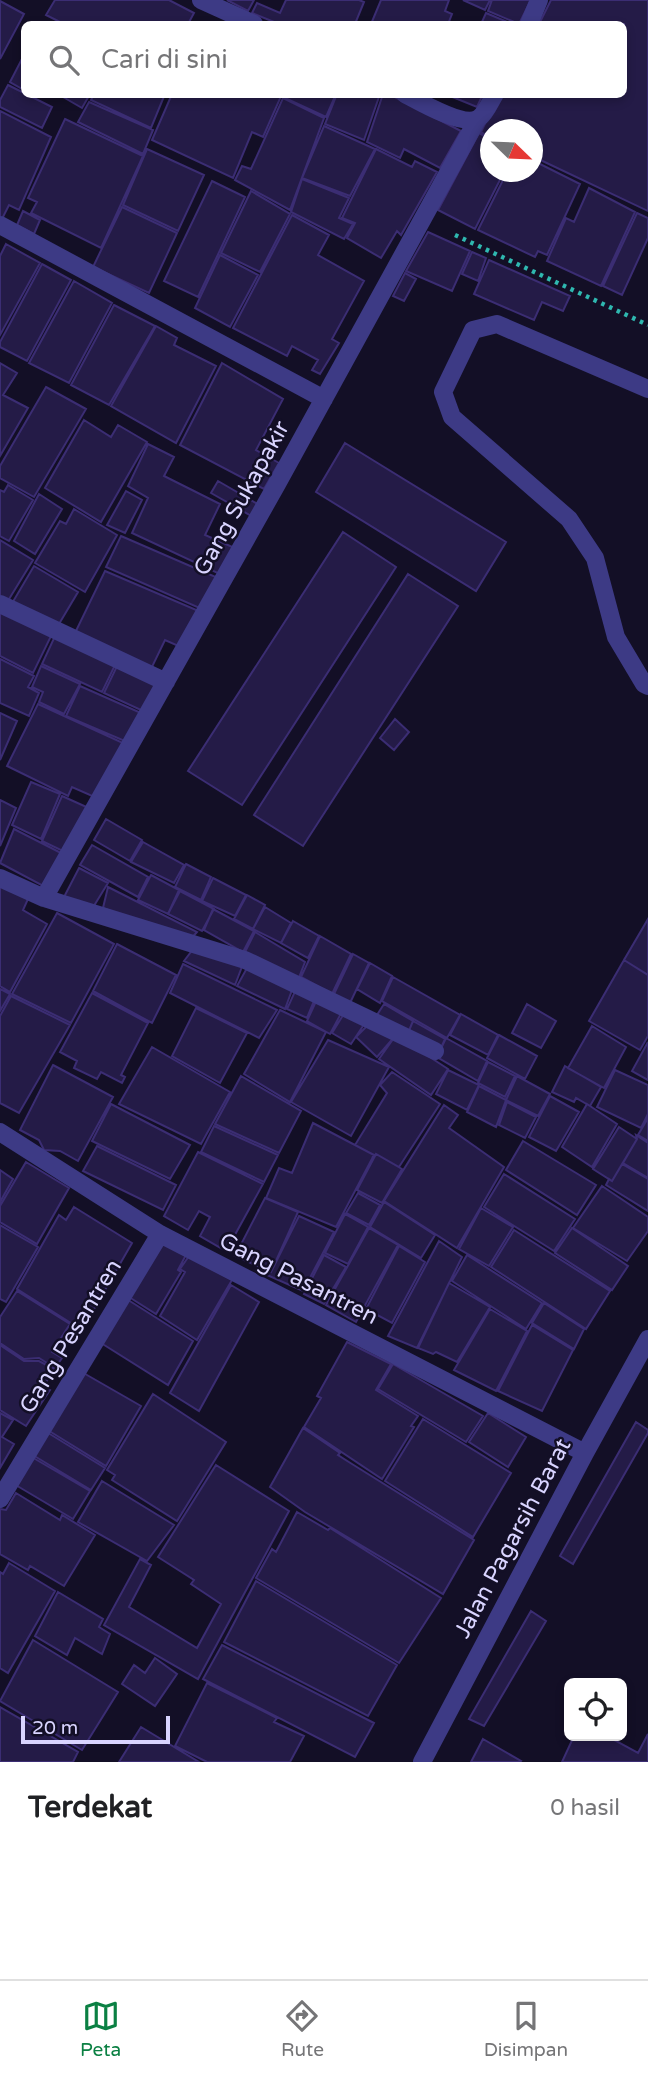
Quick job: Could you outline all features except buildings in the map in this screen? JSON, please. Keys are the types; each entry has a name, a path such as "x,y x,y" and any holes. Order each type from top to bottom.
{"street":[{"path":"201,0 247,21"},
{"path":"530,21 539,0"},
{"path":"414,98 461,119 477,120"},
{"name":"Gang Sukapakir","path":"44,898 477,120 492,98"},
{"path":"0,225 324,399"},
{"path":"647,682 616,637 595,558 569,519 452,417 443,392 473,330 497,324 648,389"},
{"path":"0,604 166,682"},
{"path":"0,878 44,898 245,960 435,1051"},
{"name":"Gang Pasantren","path":"0,1132 160,1234 584,1453"},
{"name":"Gang Pesantren","path":"0,1499 160,1234"},
{"name":"Jalan Pagarsih Barat","path":"422,1762 584,1453 648,1339"}],"path":[{"path":"422,220 648,325"}]}
